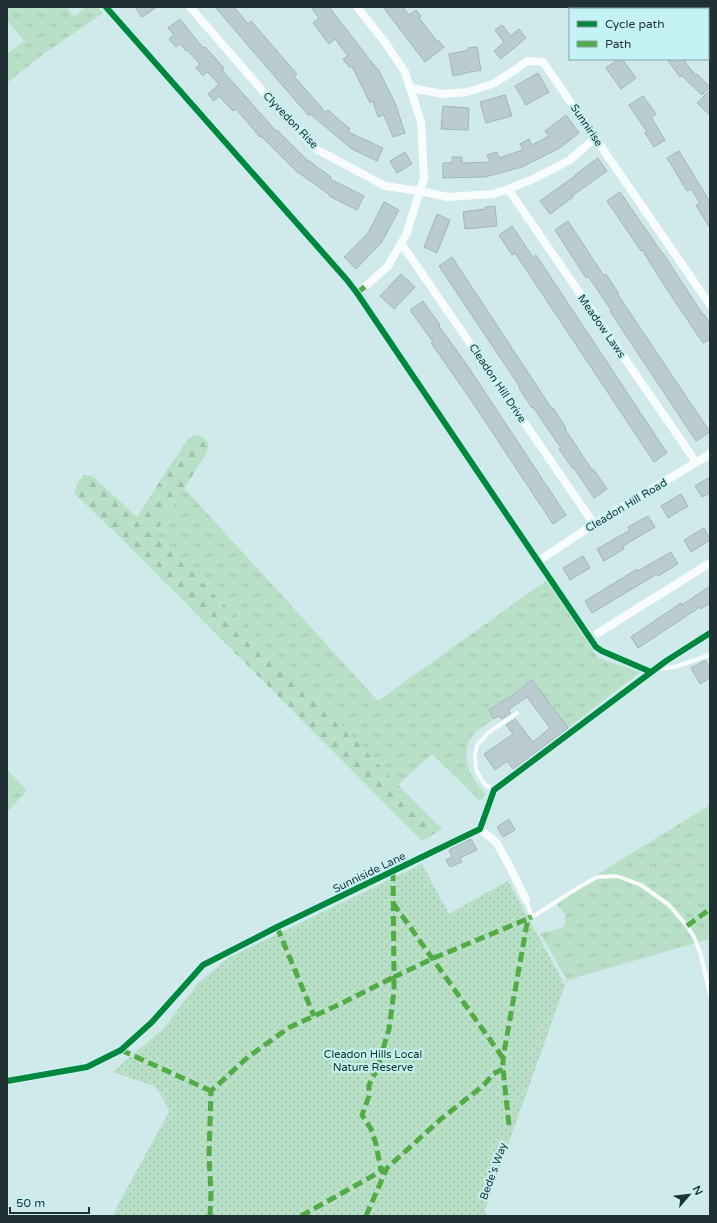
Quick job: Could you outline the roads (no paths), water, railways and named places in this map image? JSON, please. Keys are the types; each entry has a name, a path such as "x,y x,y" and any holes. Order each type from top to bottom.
{"street":[{"name":"Clyvedon Rise","path":"190,7 274,104 316,149 385,186 448,197 493,194 533,179 570,160 595,138"},
{"path":"357,7 384,41 405,72 421,122 424,178 406,235 388,266 367,285"},
{"name":"Sunnirise","path":"410,88 444,94 467,92 495,83 528,61 543,62 710,305"},
{"name":"Meadow Laws","path":"508,189 696,462"},
{"name":"Cleadon Hill Drive","path":"401,243 594,524"},
{"name":"Cleadon Hill Road","path":"543,558 594,524 710,454"},
{"path":"598,633 710,563"},
{"path":"526,900 496,842 480,829 494,790 666,661 710,633"},
{"name":"Sunniside Lane","path":"7,1081 87,1067 121,1050 152,1022 203,965 277,927 480,829"}],"lane":[{"path":"654,670 674,667 710,655"},
{"path":"494,790 485,785 476,770 475,756 477,745 488,733 517,712"},
{"path":"526,900 532,916 597,877 617,876 641,885 669,905 687,926 694,937 701,955 710,995"}],"park label":[{"name":"Cleadon Hills Local Nature Reserve","path":"373,1060"}]}
